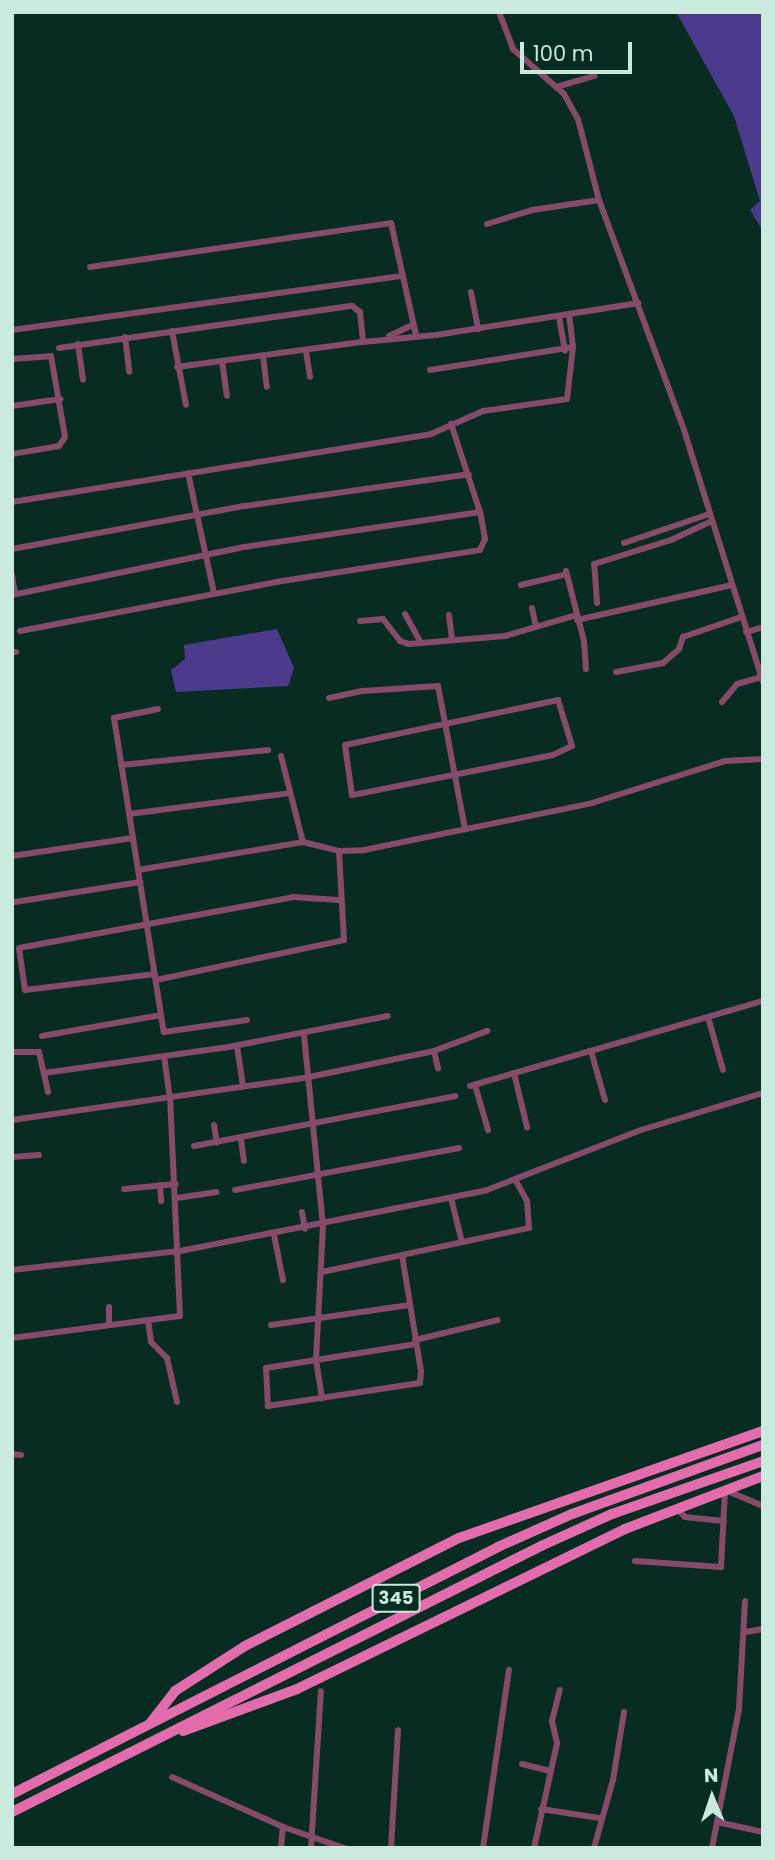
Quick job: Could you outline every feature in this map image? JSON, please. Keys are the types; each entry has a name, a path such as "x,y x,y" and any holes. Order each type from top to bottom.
{"main road":[{"path":"149,1724 175,1691 275,1629 459,1538 716,1445 763,1431"},
{"path":"702,1467 716,1445"},
{"name":"345","path":"12,1794 469,1561 610,1499 763,1445"},
{"name":"345","path":"12,1812 156,1739 198,1723 464,1583 612,1514 763,1461"},
{"path":"743,1468 763,1468"},
{"path":"198,1723 297,1689 616,1534 763,1476"}],"street":[{"path":"499,12 513,50 556,87 578,120 599,200 697,471 741,617 760,663 762,679 737,684 722,702"},
{"path":"556,87 594,76"},
{"path":"487,224 532,210 599,200"},
{"path":"90,267 391,223 400,276 416,335"},
{"path":"12,330 400,276"},
{"path":"471,292 478,328"},
{"path":"177,367 306,351 388,337 559,317 638,303"},
{"path":"59,348 355,307 363,342"},
{"path":"12,502 431,434 483,411 567,399 571,391 569,358 573,347 569,315"},
{"path":"559,317 564,349 569,358"},
{"path":"388,337 413,325"},
{"path":"172,331 186,405"},
{"path":"125,337 129,372"},
{"path":"78,344 83,380"},
{"path":"429,370 573,347"},
{"path":"306,351 310,377"},
{"path":"12,359 51,356 60,399 63,444 12,454"},
{"path":"263,356 267,387"},
{"path":"222,361 226,396"},
{"path":"12,406 60,399"},
{"path":"20,631 214,593 474,553 485,539 469,474 451,424"},
{"path":"188,473 214,593"},
{"path":"12,549 197,515 469,474"},
{"path":"12,575 14,595 205,554 480,512"},
{"path":"624,543 710,517"},
{"path":"597,603 594,564 671,540 710,517"},
{"path":"521,584 566,573 586,669"},
{"path":"360,621 383,619 404,643 505,636 577,617 732,585"},
{"path":"532,608 536,627"},
{"path":"405,614 421,643"},
{"path":"449,615 452,638"},
{"path":"616,672 663,663 679,649 683,637 741,617"},
{"path":"746,632 763,627"},
{"path":"329,698 363,691 439,686 465,829"},
{"path":"558,700 572,746 553,754 352,795 345,745 446,724 558,700"},
{"path":"158,709 114,718 164,1032 247,1020"},
{"path":"121,765 268,750"},
{"path":"281,756 303,842"},
{"path":"138,870 303,842 339,851 465,829 592,803 724,761 763,760"},
{"path":"129,814 290,793"},
{"path":"12,856 133,838"},
{"path":"338,900 293,897 19,948 25,989 155,977 344,940 338,900 339,851"},
{"path":"15,902 140,882"},
{"path":"488,1130 473,1086 763,1001"},
{"path":"42,1036 161,1016"},
{"path":"44,1073 304,1035 388,1016"},
{"path":"708,1017 723,1070"},
{"path":"12,1120 309,1077 434,1051 487,1031"},
{"path":"304,1035 323,1226 316,1360 322,1399"},
{"path":"237,1046 243,1086"},
{"path":"434,1051 438,1069"},
{"path":"591,1051 605,1100"},
{"path":"12,1052 40,1052 48,1092"},
{"path":"12,1338 109,1322 180,1316 177,1198 170,1099 163,1056"},
{"path":"514,1073 527,1127"},
{"path":"12,1270 180,1251 323,1226 451,1198 515,1179 641,1130 763,1093"},
{"path":"194,1146 241,1140 455,1096"},
{"path":"214,1125 217,1143"},
{"path":"241,1140 244,1161"},
{"path":"235,1190 459,1148"},
{"path":"12,1157 39,1154"},
{"path":"322,1272 532,1226 527,1201 515,1179"},
{"path":"124,1189 176,1184"},
{"path":"160,1185 161,1201"},
{"path":"177,1198 218,1192"},
{"path":"451,1198 462,1242"},
{"path":"302,1212 305,1229"},
{"path":"274,1234 283,1280"},
{"path":"402,1255 410,1306 415,1342 420,1383 268,1406 266,1368 415,1342 498,1320"},
{"path":"271,1325 410,1306"},
{"path":"109,1307 109,1322"},
{"path":"148,1320 151,1342 167,1358 177,1402"},
{"path":"12,1454 21,1454"},
{"path":"635,1561 721,1567 725,1490 763,1506"},
{"path":"677,1509 685,1517 724,1521"},
{"path":"712,1848 739,1709 746,1601"},
{"path":"746,1632 763,1629"},
{"path":"483,1848 509,1670"},
{"path":"534,1848 557,1743 552,1721 560,1690"},
{"path":"311,1848 321,1691"},
{"path":"594,1848 599,1818 613,1780 624,1712"},
{"path":"391,1848 398,1730"},
{"path":"522,1763 550,1771"},
{"path":"172,1777 283,1827 344,1848"},
{"path":"541,1809 599,1818"},
{"path":"717,1822 763,1832"},
{"path":"281,1848 283,1827"}],"shaded area":[{"path":"676,12 763,12 763,231 750,210 760,201 734,116"},
{"path":"277,629 294,668 288,686 176,692 171,670 185,659 184,645"}]}
